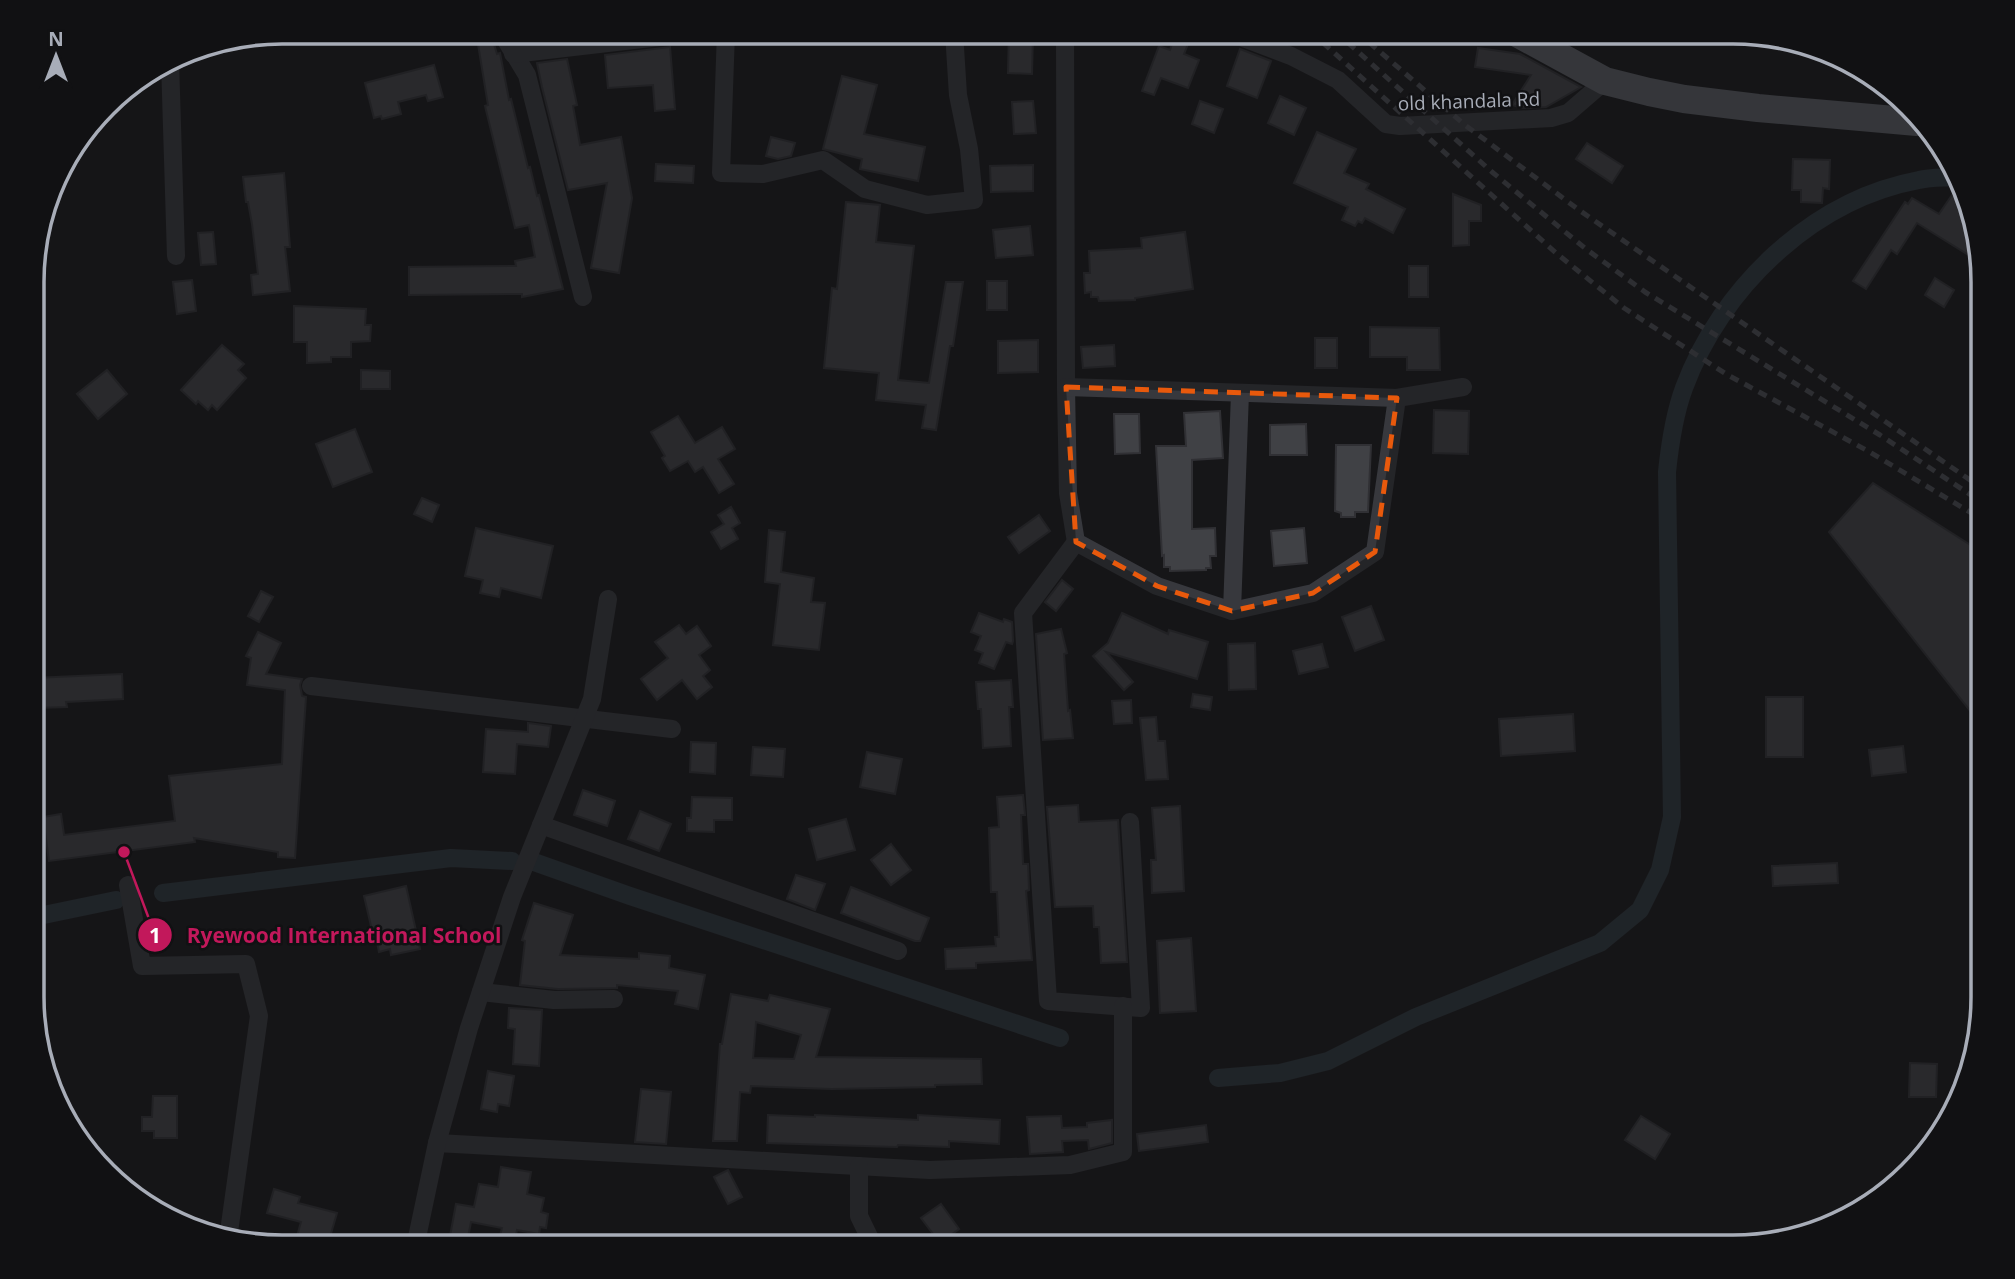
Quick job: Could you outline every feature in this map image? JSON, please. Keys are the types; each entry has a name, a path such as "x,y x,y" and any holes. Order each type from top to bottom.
{"highway":[{"path":"1537,44 1605,81 1684,99 1908,121"},
{"path":"1570,44 1614,67 1685,88 1893,106"}],"street":[{"path":"508,44 527,75 583,297"},
{"path":"513,54 599,44"},
{"path":"726,44 722,173 763,174 823,160 865,189 927,205 974,200 958,95 955,44"},
{"path":"1065,44 1068,493 1076,542 1023,613 1048,1001 1141,1008 1129,822"},
{"name":"old khandala Rd","path":"1259,44 1291,56 1338,80 1386,124 1400,127 1551,118 1568,113 1605,81"},
{"path":"170,72 176,256"},
{"path":"1066,387 1397,398 1463,387"},
{"path":"1232,611 1240,393"},
{"path":"1076,542 1157,586 1232,611 1313,593 1374,552 1397,398"},
{"path":"418,1235 438,1143 481,992 512,897 592,699 608,599"},
{"path":"311,686 672,729"},
{"path":"541,825 898,951"},
{"path":"128,885 142,966 246,964 259,1016 229,1229"},
{"path":"481,992 554,1000 614,999"},
{"path":"438,1143 930,1170 1070,1165 1123,1152 1123,1006"},
{"path":"859,1166 859,1216 868,1235"}],"highlighted area":[{"path":"1066,387 1397,398 1375,552 1313,593 1232,611 1157,586 1076,542"}],"building":[{"path":"478,44 494,44 497,54 500,53 509,100 511,99 528,168 530,167 537,196 539,195 563,289 522,297 522,294 409,295 409,267 516,266 515,261 535,257 529,225 515,228 485,106 488,105"},
{"path":"1009,44 1033,44 1032,74 1008,73"},
{"path":"1172,44 1188,44 1184,54 1199,60 1188,88 1161,78 1154,95 1142,91 1159,46 1170,50"},
{"path":"670,47 675,109 655,111 653,85 608,88 605,55"},
{"path":"1478,48 1520,54 1581,87 1546,107 1523,108 1512,105 1531,75 1475,67"},
{"path":"1240,49 1271,61 1257,98 1227,86"},
{"path":"567,59 577,105 573,106 580,145 621,137 632,198 619,273 591,268 607,183 568,190 542,87 537,63"},
{"path":"434,65 443,97 428,101 426,95 398,102 401,114 382,119 381,116 374,118 365,83"},
{"path":"842,76 877,85 864,134 925,147 918,181 860,169 862,159 823,149"},
{"path":"1280,96 1306,108 1294,135 1268,123"},
{"path":"1033,101 1036,133 1014,134 1012,102"},
{"path":"1200,101 1223,109 1214,133 1192,124"},
{"path":"1317,132 1356,149 1344,173 1369,184 1366,189 1405,209 1393,233 1365,218 1355,226 1342,220 1348,207 1294,183"},
{"path":"771,137 795,143 791,156 778,159 766,156"},
{"path":"1587,143 1623,166 1612,183 1576,159"},
{"path":"1793,159 1830,160 1829,189 1823,188 1822,203 1801,202 1801,190 1792,190"},
{"path":"656,164 694,166 693,183 655,181"},
{"path":"1033,165 1033,191 991,192 990,166"},
{"path":"284,173 290,247 285,247 290,291 253,295 251,275 258,274 243,177"},
{"path":"1954,193 1967,236 1970,256 1917,223 1897,254 1891,250 1866,289 1853,281 1905,202 1908,204 1912,198 1939,214"},
{"path":"1453,194 1481,205 1481,221 1469,221 1469,245 1453,246"},
{"path":"846,202 880,205 876,242 914,246 898,380 929,383 946,282 963,282 936,430 922,428 926,405 876,400 879,373 824,368 832,288 837,289"},
{"path":"1030,226 1033,255 996,258 993,230"},
{"path":"213,232 216,264 201,265 198,233"},
{"path":"1185,232 1193,289 1135,300 1099,301 1098,297 1091,297 1091,292 1085,293 1084,273 1090,273 1089,251 1142,248 1141,238"},
{"path":"1409,266 1428,266 1428,297 1409,297"},
{"path":"1935,278 1954,290 1944,307 1925,295"},
{"path":"192,280 196,311 177,314 173,282"},
{"path":"987,281 1007,281 1007,310 987,310"},
{"path":"294,306 366,309 365,325 371,325 370,341 351,342 351,357 331,357 331,362 307,363 307,342 294,342"},
{"path":"1370,327 1439,328 1440,370 1407,370 1407,357 1370,357"},
{"path":"1315,338 1337,338 1337,368 1315,368"},
{"path":"1038,340 1038,372 998,373 998,341"},
{"path":"222,345 244,364 238,370 246,378 217,410 212,405 208,410 198,401 196,404 181,390"},
{"path":"1114,345 1115,366 1083,368 1081,347"},
{"path":"107,370 127,394 98,419 77,394"},
{"path":"361,370 390,371 390,389 361,389"},
{"path":"1434,410 1469,411 1468,454 1433,453"},
{"path":"1220,411 1223,458 1192,460 1192,529 1215,528 1216,556 1210,556 1211,568 1206,570 1170,571 1170,567 1164,567 1164,555 1162,556 1156,446 1186,446 1184,413"},
{"path":"1114,414 1139,414 1140,453 1115,454"},
{"path":"678,416 695,443 722,427 735,449 718,459 734,484 719,493 703,467 695,472 688,461 670,471 651,432"},
{"path":"1306,424 1307,455 1270,455 1270,425"},
{"path":"355,429 372,472 333,487 316,444"},
{"path":"1336,445 1371,445 1368,512 1355,512 1355,517 1341,517 1341,513 1335,511"},
{"path":"1873,483 1971,545 1971,712 1829,532"},
{"path":"422,498 439,505 432,522 414,514"},
{"path":"731,507 740,523 732,528 738,539 721,549 711,532 724,524 718,515"},
{"path":"1039,515 1050,531 1019,553 1008,537"},
{"path":"476,528 553,546 541,598 501,588 499,597 480,593 483,580 465,576"},
{"path":"1304,528 1307,563 1274,566 1271,531"},
{"path":"769,530 785,532 781,572 814,578 811,602 825,603 819,650 773,645 780,584 765,582"},
{"path":"1062,580 1073,589 1056,611 1045,602"},
{"path":"261,591 273,597 259,622 248,616"},
{"path":"1371,606 1384,640 1355,651 1342,617"},
{"path":"979,613 1003,622 1004,619 1012,622 1012,644 1006,642 994,669 979,663 983,653 975,650 981,636 971,632"},
{"path":"1122,613 1168,634 1169,630 1208,642 1197,679 1106,652 1133,682 1124,690 1093,656 1108,643"},
{"path":"679,625 686,634 697,626 711,646 699,655 710,670 703,676 712,687 697,699 682,680 657,700 641,679 668,658 655,642"},
{"path":"1061,629 1067,653 1064,654 1068,711 1070,710 1073,738 1043,740 1036,634"},
{"path":"258,632 281,643 266,674 302,679 302,696 306,697 295,858 278,857 278,852 194,838 195,842 49,861 44,817 61,814 64,835 175,821 169,776 282,764 285,690 247,685 251,658 246,656"},
{"path":"1255,643 1256,689 1229,690 1228,644"},
{"path":"1322,644 1328,667 1299,674 1293,651"},
{"path":"122,674 123,699 66,702 67,707 44,708 44,678"},
{"path":"1011,680 1011,746 983,748 981,709 978,709 976,682"},
{"path":"1193,694 1212,697 1210,710 1191,707"},
{"path":"1766,697 1803,697 1803,757 1766,757"},
{"path":"1131,700 1132,723 1114,724 1112,701"},
{"path":"1573,714 1575,751 1501,756 1499,719"},
{"path":"1156,717 1158,741 1165,741 1168,779 1146,780 1140,718"},
{"path":"528,723 551,726 548,747 517,744 515,774 483,772 486,729 528,732"},
{"path":"691,742 716,743 715,774 690,772"},
{"path":"1903,746 1906,772 1872,776 1869,750"},
{"path":"753,747 785,749 783,777 751,775"},
{"path":"867,752 902,759 895,794 860,787"},
{"path":"583,790 615,801 607,826 574,815"},
{"path":"1023,795 1023,864 1028,864 1029,890 1026,891 1032,960 976,963 976,968 946,969 945,949 996,946 995,937 999,937 997,892 991,892 989,828 999,827 997,797"},
{"path":"692,797 732,798 732,820 714,820 714,832 687,831"},
{"path":"1078,805 1079,822 1118,820 1127,962 1101,963 1099,927 1094,927 1093,906 1055,907 1047,807"},
{"path":"1180,806 1184,891 1152,893 1151,860 1156,860 1152,808"},
{"path":"640,811 671,824 659,851 628,839"},
{"path":"846,819 855,850 817,860 809,829"},
{"path":"891,844 911,870 891,885 871,860"},
{"path":"1837,863 1838,883 1773,886 1772,866"},
{"path":"796,875 825,884 815,910 787,899"},
{"path":"406,886 420,949 391,955 390,949 379,952 364,896"},
{"path":"851,887 929,918 920,941 841,913"},
{"path":"534,903 573,915 560,955 639,959 639,953 670,956 669,968 705,975 698,1009 675,1004 678,991 617,985 617,988 558,989 520,985 525,941 522,940"},
{"path":"1191,938 1196,1011 1160,1013 1157,941"},
{"path":"731,994 768,1001 770,995 830,1009 816,1057 981,1059 982,1084 832,1089 751,1086 750,1093 740,1092 737,1141 713,1141 722,1044","holes":["756,1022 801,1035 794,1059 753,1058"]},
{"path":"509,1008 542,1010 539,1066 513,1064 515,1029 508,1028"},
{"path":"1910,1063 1937,1064 1936,1097 1909,1097"},
{"path":"488,1071 514,1076 509,1106 498,1104 497,1112 481,1109"},
{"path":"641,1089 671,1092 666,1144 635,1142"},
{"path":"153,1096 177,1096 177,1138 154,1138 154,1131 142,1131 142,1117 152,1117"},
{"path":"768,1115 918,1120 918,1115 1000,1120 999,1144 949,1141 949,1147 897,1147 767,1143"},
{"path":"1061,1116 1062,1128 1087,1127 1087,1123 1112,1120 1112,1143 1089,1149 1088,1140 1062,1141 1063,1152 1030,1154 1027,1117"},
{"path":"1641,1116 1670,1134 1655,1159 1625,1140"},
{"path":"1206,1125 1208,1142 1139,1151 1137,1134"},
{"path":"501,1167 531,1172 527,1194 544,1198 541,1212 548,1214 546,1228 540,1227 539,1234 517,1230 516,1235 500,1235 502,1228 471,1222 468,1235 450,1235 456,1204 474,1207 479,1184 498,1187"},
{"path":"728,1170 742,1197 728,1204 714,1177"},
{"path":"274,1189 300,1197 298,1203 337,1213 331,1235 297,1235 301,1222 267,1213"},
{"path":"941,1204 959,1229 951,1235 934,1235 921,1218"}],"waterway":[{"path":"1218,1078 1280,1073 1328,1061 1416,1017 1600,943 1640,910 1660,870 1672,817 1667,472 1673,429 1684,388 1700,351 1721,316 1746,284 1775,254 1807,228 1842,207 1880,191 1924,179 1947,178"},
{"path":"163,893 451,858 512,861"},
{"path":"534,862 1060,1038"},
{"path":"44,915 116,900"}],"railway":[{"path":"1324,44 1556,253 1624,308 1726,374 1868,451 1971,513"},
{"path":"1349,44 1492,172 1586,249 1645,292 1880,435 1971,495"},
{"path":"1371,44 1465,125 1579,210 1971,481"}],"place":[{"name":"Ryewood International School","path":"124,852"}]}
